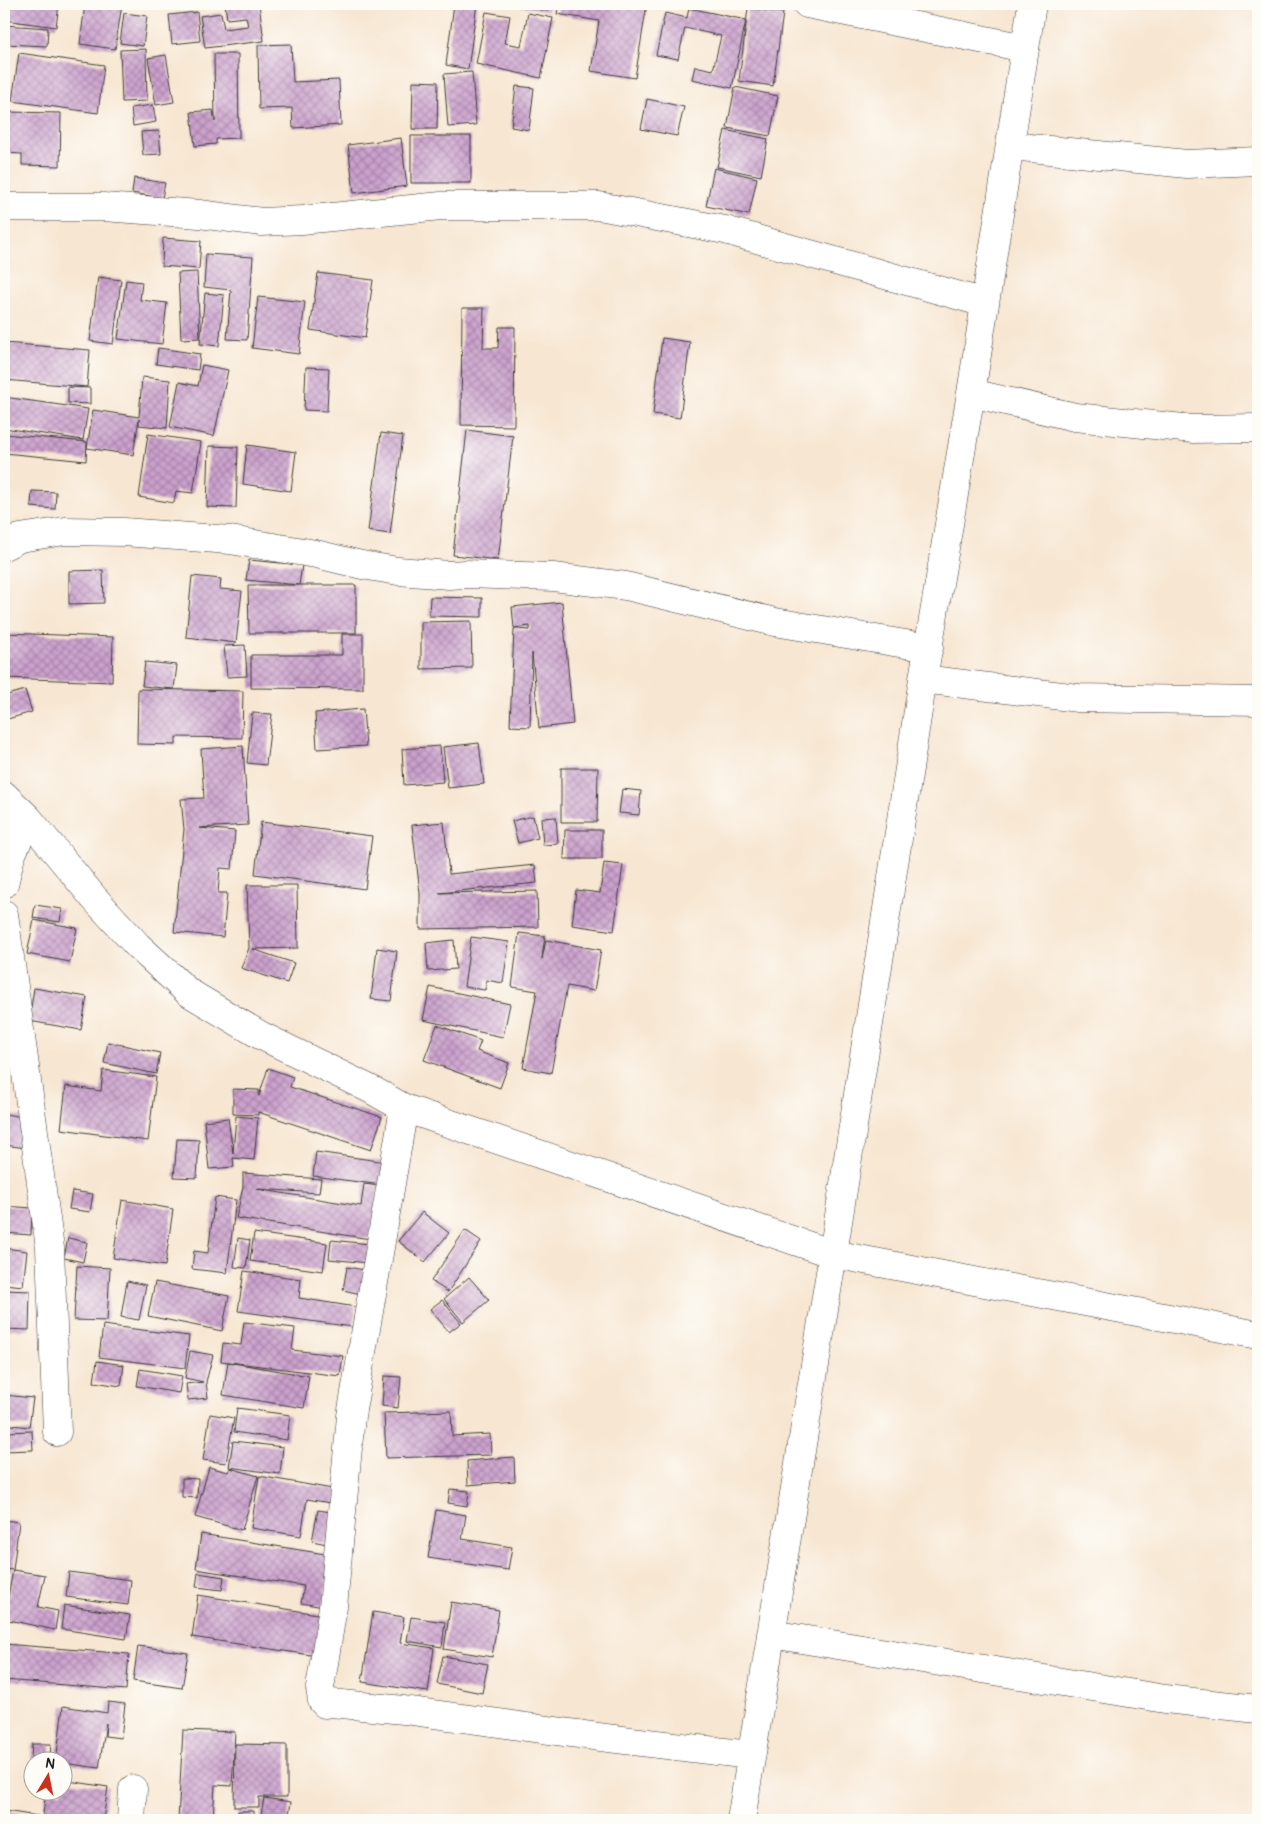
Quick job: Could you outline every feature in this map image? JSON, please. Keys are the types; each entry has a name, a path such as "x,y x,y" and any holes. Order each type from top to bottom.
{"street":[{"path":"807,4 1025,48"},
{"path":"741,1820 750,1755 834,1254 923,679 986,302 1032,4"},
{"path":"1010,146 1187,164 1258,161"},
{"path":"4,207 103,207 199,214 262,222 302,220 440,206 599,206 725,230 986,302"},
{"path":"971,393 1075,417 1193,429 1236,430 1258,428"},
{"path":"4,546 20,538 66,531 124,532 230,540 316,554 398,571 450,575 553,578 626,586 775,622 929,648"},
{"path":"923,679 1078,698 1258,701"},
{"path":"4,796 28,818 94,898 125,932 188,992 260,1035 372,1090 404,1108 834,1254 1258,1335"},
{"path":"4,884 11,856 28,818"},
{"path":"4,914 50,1248 57,1432"},
{"path":"404,1108 351,1416 333,1607 320,1688 322,1701 326,1704 404,1710 607,1738 750,1755"},
{"path":"771,1634 1165,1699 1258,1709"},
{"path":"131,1820 134,1789"}],"building":[{"path":"4,4 59,4 56,27 4,20"},
{"path":"85,4 122,4 115,49 80,44"},
{"path":"225,4 259,4 264,41 205,48 200,16 221,13 224,29 248,26 246,17 227,19"},
{"path":"454,4 477,4 468,69 446,65"},
{"path":"508,4 549,4 548,11"},
{"path":"559,4 647,4 635,78 591,71 599,21 557,14"},
{"path":"689,8 746,20 732,88 692,79 695,66 713,70 721,36 685,28 678,59 656,55 665,13 687,18"},
{"path":"748,8 783,13 773,86 739,81"},
{"path":"197,12 200,41 172,44 169,15"},
{"path":"486,12 510,16 505,43 521,46 528,13 553,18 541,78 476,64"},
{"path":"124,13 147,16 143,46 120,43"},
{"path":"4,25 48,28 47,46 4,44"},
{"path":"291,44 293,82 339,80 341,125 293,128 292,108 259,109 258,45"},
{"path":"146,49 147,101 122,102 120,50"},
{"path":"19,53 104,65 98,113 12,101"},
{"path":"214,54 238,54 239,138 216,139 216,144 195,146 191,112 213,110 215,122"},
{"path":"166,55 174,102 156,105 148,58"},
{"path":"472,72 476,125 448,127 444,74"},
{"path":"413,81 438,82 437,129 412,129"},
{"path":"516,86 534,88 529,130 511,127"},
{"path":"735,87 778,96 770,136 727,128"},
{"path":"647,99 684,107 677,136 641,129"},
{"path":"153,105 156,122 133,126 131,108"},
{"path":"5,112 61,113 60,166 22,165 22,154 5,153"},
{"path":"725,130 768,139 761,176 717,167"},
{"path":"159,131 161,154 143,155 141,132"},
{"path":"411,136 471,136 471,183 411,183"},
{"path":"401,138 407,186 354,193 348,145"},
{"path":"714,168 757,178 749,215 706,206"},
{"path":"134,178 165,183 162,198 132,193"},
{"path":"163,238 201,241 199,269 162,266"},
{"path":"206,254 253,257 247,340 227,339 231,290 204,287"},
{"path":"197,272 200,338 181,339 178,273"},
{"path":"318,273 373,280 365,338 310,330"},
{"path":"98,277 121,280 113,344 90,341"},
{"path":"126,280 142,282 140,300 167,303 162,344 118,339"},
{"path":"205,293 224,295 219,346 200,344"},
{"path":"258,297 305,302 299,354 252,348"},
{"path":"462,308 484,308 483,348 498,348 499,327 515,327 514,426 461,425"},
{"path":"662,338 690,342 680,418 653,414"},
{"path":"4,343 90,350 87,387 4,380"},
{"path":"158,348 200,354 198,370 156,364"},
{"path":"202,365 228,370 214,436 170,427 179,382 198,386"},
{"path":"306,367 329,368 327,411 304,410"},
{"path":"142,377 170,380 167,428 139,425 139,419 133,455 87,448 93,410 139,417"},
{"path":"68,387 90,388 90,404 68,403"},
{"path":"4,397 88,409 83,440 4,428"},
{"path":"467,430 513,436 498,560 453,555"},
{"path":"381,433 403,436 390,534 368,531"},
{"path":"4,434 87,442 86,461 4,453"},
{"path":"148,434 201,442 193,493 176,491 174,503 139,497"},
{"path":"247,445 296,452 291,491 243,484"},
{"path":"209,446 238,447 236,508 207,507"},
{"path":"32,491 56,492 55,509 31,507"},
{"path":"249,560 302,565 299,585 246,580"},
{"path":"103,570 104,603 69,604 69,571"},
{"path":"192,576 221,579 220,589 242,591 236,643 186,637"},
{"path":"248,585 356,585 356,633 249,633"},
{"path":"430,597 482,598 482,617 429,616"},
{"path":"562,602 573,724 539,728 532,653 530,727 510,726 514,629 530,630 530,626 514,628 512,607"},
{"path":"471,621 472,668 421,669 421,622"},
{"path":"4,633 113,637 112,682 4,678"},
{"path":"342,634 363,634 363,689 251,688 251,655 342,655"},
{"path":"245,645 247,676 227,677 224,646"},
{"path":"145,662 177,665 174,689 142,686"},
{"path":"138,689 243,691 242,738 176,737 176,745 137,744"},
{"path":"25,690 32,712 4,720 4,696"},
{"path":"363,709 366,746 317,749 315,713"},
{"path":"252,713 272,714 266,765 247,763"},
{"path":"479,743 484,784 448,788 443,747"},
{"path":"243,746 248,825 199,828 235,831 232,869 220,868 218,893 227,893 223,937 174,932 184,829 181,799 204,798 201,749"},
{"path":"440,746 443,782 404,785 402,749"},
{"path":"561,768 598,768 597,822 561,822"},
{"path":"622,789 641,791 639,815 619,813"},
{"path":"533,816 538,838 518,843 512,821"},
{"path":"556,817 558,844 543,845 541,818"},
{"path":"261,822 372,836 365,889 255,874"},
{"path":"444,822 449,874 535,865 537,883 439,893 537,891 538,927 420,929 420,893 412,825"},
{"path":"565,830 602,830 602,859 564,859"},
{"path":"604,863 623,865 614,931 572,925 576,890 600,893"},
{"path":"247,885 297,885 298,948 252,949 294,963 287,983 241,968 249,948"},
{"path":"35,905 62,909 60,922 33,918"},
{"path":"34,920 77,928 70,962 27,954"},
{"path":"519,933 545,936 542,959 546,940 601,950 594,991 567,986 551,1073 523,1068 537,991 512,987"},
{"path":"471,937 509,942 503,983 486,980 485,990 464,987"},
{"path":"454,940 456,969 428,971 426,943"},
{"path":"377,948 397,951 391,1001 371,999"},
{"path":"430,987 510,1004 503,1037 423,1020"},
{"path":"34,988 87,997 81,1030 29,1021"},
{"path":"437,1025 481,1041 477,1051 509,1063 500,1088 424,1060"},
{"path":"108,1042 160,1053 156,1074 104,1063"},
{"path":"268,1068 293,1077 290,1087 382,1117 371,1150 258,1112 258,1115 233,1114 233,1089 259,1090 259,1096"},
{"path":"103,1070 156,1077 148,1141 61,1129 66,1086 101,1091"},
{"path":"4,1114 30,1118 26,1148 4,1145"},
{"path":"236,1116 258,1118 254,1160 233,1158 234,1167 209,1169 204,1121 228,1118 233,1153"},
{"path":"177,1139 199,1140 197,1178 174,1177"},
{"path":"316,1152 386,1162 382,1185 313,1176"},
{"path":"243,1173 321,1179 319,1193 257,1189 361,1206 364,1184 379,1186 370,1239 236,1218 243,1187"},
{"path":"72,1191 93,1194 90,1212 69,1209"},
{"path":"215,1197 236,1200 227,1273 192,1269 194,1251 208,1253"},
{"path":"122,1200 173,1209 165,1266 113,1258"},
{"path":"4,1206 32,1208 31,1235 4,1233"},
{"path":"422,1212 449,1233 425,1262 398,1241"},
{"path":"465,1230 481,1241 448,1292 431,1281"},
{"path":"254,1233 327,1243 323,1271 250,1261"},
{"path":"68,1238 87,1242 83,1262 64,1258"},
{"path":"238,1238 250,1240 246,1268 234,1267"},
{"path":"331,1240 370,1244 368,1263 329,1259"},
{"path":"4,1248 27,1251 23,1286 4,1284"},
{"path":"77,1266 110,1268 107,1321 74,1320"},
{"path":"347,1267 365,1270 361,1294 343,1290"},
{"path":"244,1271 301,1279 299,1298 356,1307 353,1327 238,1311"},
{"path":"469,1277 489,1300 463,1322 444,1299"},
{"path":"127,1281 146,1285 139,1320 121,1317"},
{"path":"155,1282 229,1296 222,1331 148,1316"},
{"path":"4,1290 30,1291 29,1330 4,1329"},
{"path":"442,1300 461,1323 449,1332 430,1309"},
{"path":"244,1322 295,1328 292,1350 343,1356 340,1376 221,1361 223,1343 241,1345"},
{"path":"103,1325 189,1336 185,1368 99,1357"},
{"path":"190,1351 213,1355 206,1382 208,1398 188,1400 186,1384 203,1382 185,1378"},
{"path":"97,1361 124,1365 121,1386 94,1382"},
{"path":"228,1362 309,1376 304,1408 223,1395"},
{"path":"140,1369 182,1376 179,1393 137,1386"},
{"path":"384,1376 401,1377 398,1408 382,1406"},
{"path":"4,1395 33,1398 29,1427 4,1424"},
{"path":"237,1408 290,1415 287,1440 234,1432"},
{"path":"451,1411 452,1436 490,1434 491,1455 386,1458 384,1413"},
{"path":"210,1414 234,1418 226,1463 203,1460"},
{"path":"32,1431 33,1450 4,1451 4,1432"},
{"path":"233,1441 283,1447 280,1474 229,1467"},
{"path":"514,1457 515,1481 468,1485 467,1461"},
{"path":"209,1467 228,1472 230,1468 258,1476 242,1530 195,1517"},
{"path":"259,1476 338,1490 336,1504 307,1499 301,1536 251,1528"},
{"path":"182,1478 198,1479 197,1498 182,1497"},
{"path":"450,1489 469,1491 467,1506 448,1503"},
{"path":"318,1510 338,1513 332,1545 312,1541"},
{"path":"436,1510 466,1515 462,1539 512,1547 508,1570 428,1558"},
{"path":"4,1520 19,1522 13,1570 4,1569"},
{"path":"201,1534 331,1555 323,1607 301,1603 304,1586 196,1569"},
{"path":"13,1570 45,1575 38,1607 58,1611 55,1630 4,1619"},
{"path":"69,1572 131,1580 128,1605 66,1597"},
{"path":"198,1573 224,1577 222,1590 196,1587"},
{"path":"198,1595 324,1615 317,1656 192,1637"},
{"path":"451,1602 499,1610 492,1657 444,1649"},
{"path":"64,1605 130,1615 126,1639 61,1629"},
{"path":"373,1612 404,1617 400,1643 434,1648 428,1692 362,1682"},
{"path":"411,1617 445,1622 442,1647 407,1641"},
{"path":"4,1644 129,1654 126,1690 4,1680"},
{"path":"138,1646 188,1653 182,1688 133,1681"},
{"path":"443,1656 488,1664 482,1693 437,1684"},
{"path":"108,1702 125,1704 121,1738 105,1736 106,1723 99,1768 72,1764 72,1752 57,1752 63,1706 107,1713"},
{"path":"183,1730 235,1732 232,1786 215,1785 213,1820 178,1820"},
{"path":"32,1744 51,1744 50,1752 31,1752"},
{"path":"235,1744 287,1745 287,1797 259,1797 259,1807 234,1807"},
{"path":"72,1782 108,1787 103,1820 42,1820 45,1802 72,1802"},
{"path":"264,1798 291,1802 288,1820 260,1820"},
{"path":"4,1811 38,1816 37,1820 4,1820"},
{"path":"238,1811 254,1811 254,1820 238,1820"}]}
